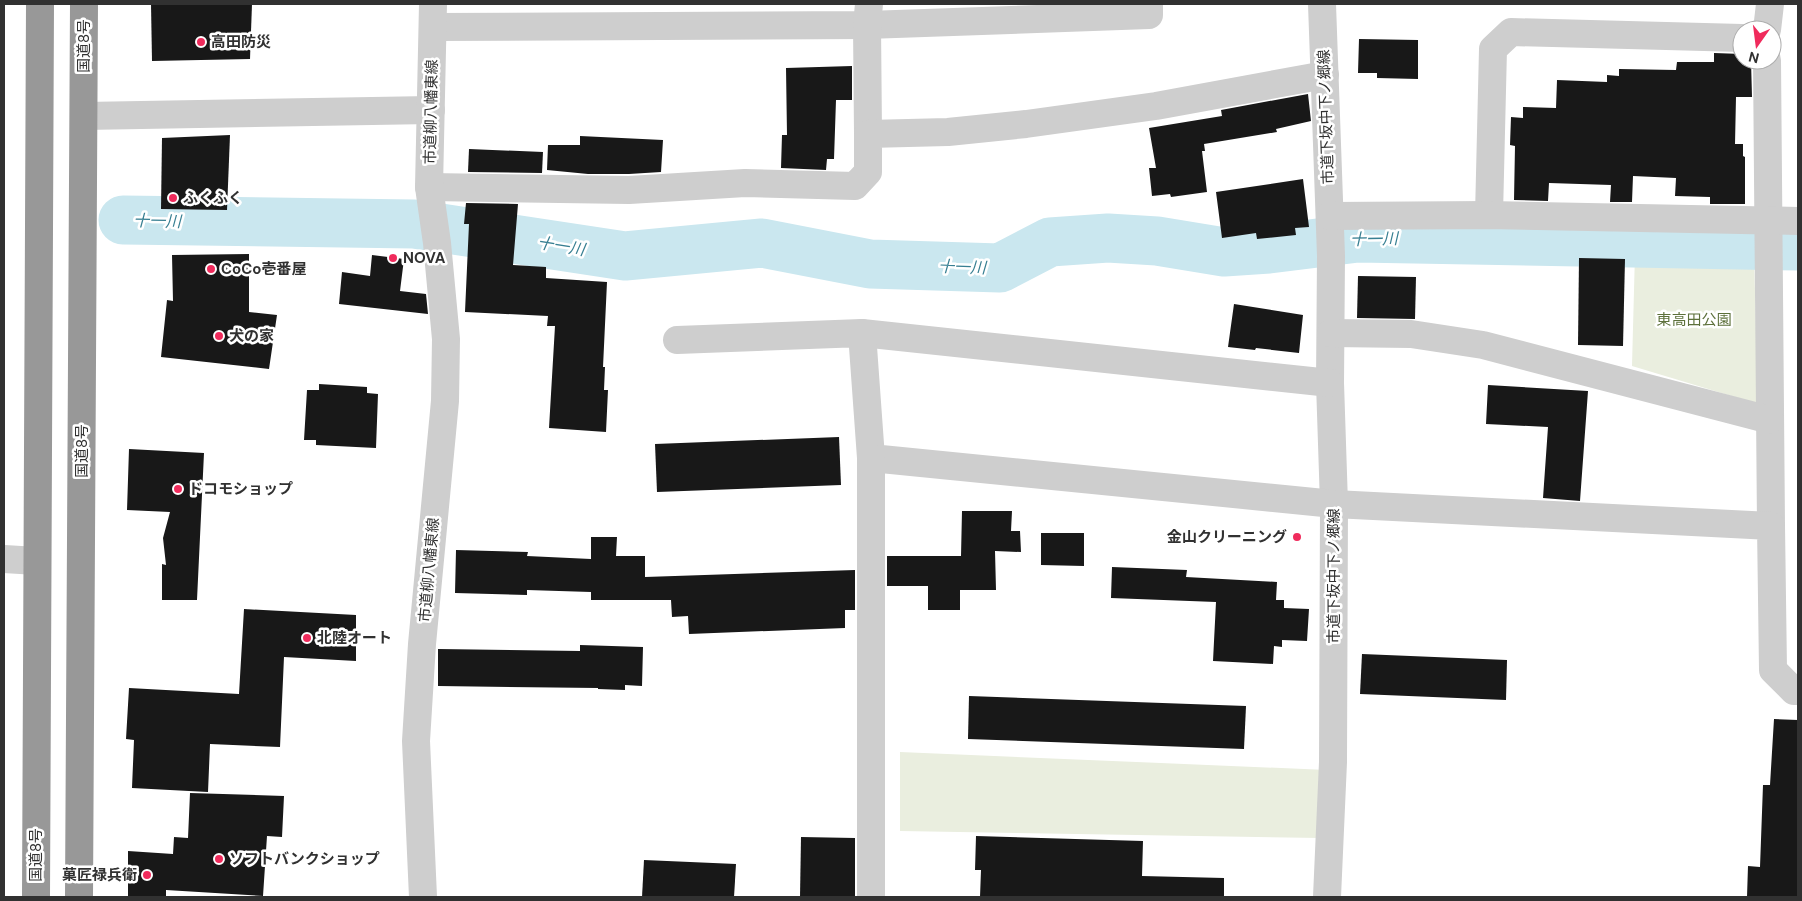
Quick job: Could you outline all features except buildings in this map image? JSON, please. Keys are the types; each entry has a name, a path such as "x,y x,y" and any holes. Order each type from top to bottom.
{"highway":[{"name":"国道8号","path":"36,897 40,4"},
{"name":"国道8号","path":"79,897 84,4"}],"street":[{"path":"433,15 1150,15 1149,4"},
{"name":"市道下坂中下ノ郷線","path":"1322,4 1330,234 1330,383 1334,504 1333,762 1327,897"},
{"path":"1768,20 1770,4"},
{"path":"429,187 629,190 745,184 855,186 868,172 868,14"},
{"name":"市道柳八幡東線","path":"423,897 416,741 422,644 444,401 446,339 429,187 433,15"},
{"path":"1489,215 1493,49 1511,32 1732,38"},
{"path":"1767,70 1774,670 1794,692 1798,691"},
{"path":"868,134 948,132 1026,124 1156,106 1325,74"},
{"path":"84,116 431,110"},
{"path":"1330,234 1489,215 1769,236 1798,221"},
{"path":"676,340 862,333 1330,383"},
{"path":"862,333 871,458 872,897"},
{"path":"1331,333 1411,334 1483,345 1770,420"},
{"path":"871,458 1334,504 1771,526"},
{"path":"4,559 37,561"}],"green space":[{"name":"東高田公園","path":"1635,253 1754,255 1758,404 1632,366"},
{"path":"900,752 1327,770 1320,838 900,831"}],"waterway":[{"name":"十一川","path":"123,220 414,224 625,256 762,243 870,264 1000,268 1050,242 1108,238 1157,241 1224,252 1269,249 1358,238 1798,246"}],"place":[{"name":"高田防災","path":"201,42"},
{"name":"ふくふく","path":"173,198"},
{"name":"NOVA","path":"393,258"},
{"name":"CoCo壱番屋","path":"211,269"},
{"name":"犬の家","path":"219,336"},
{"name":"ドコモショップ","path":"178,489"},
{"name":"金山クリーニング","path":"1297,537"},
{"name":"北陸オート","path":"307,638"},
{"name":"ソフトバンクショップ","path":"219,859"},
{"name":"菓匠禄兵衛","path":"147,875"}]}
